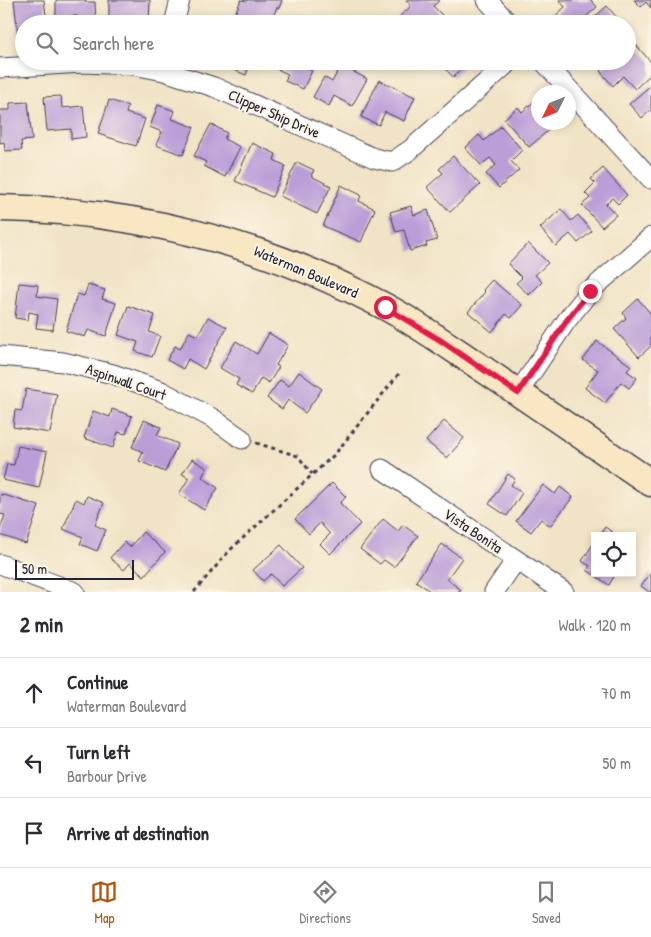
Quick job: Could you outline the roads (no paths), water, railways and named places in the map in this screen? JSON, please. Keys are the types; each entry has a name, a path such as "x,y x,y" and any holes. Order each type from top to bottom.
{"main road":[{"name":"Waterman Boulevard","path":"0,208 122,218 168,226 254,249 316,273 385,307 440,340 651,483"}],"street":[{"path":"176,15 180,0"},
{"path":"487,0 501,15"},
{"name":"Clipper Ship Drive","path":"0,68 15,67"},
{"name":"Clipper Ship Drive","path":"174,70 374,158 392,162 410,150 500,70"},
{"path":"551,70 651,180"},
{"path":"518,393 567,320 590,291 651,236"},
{"name":"Aspinwall Court","path":"0,356 63,362 113,374 161,391 212,418 242,439"},
{"name":"Vista Bonita","path":"382,469 564,592"},
{"path":"494,592 516,560"},
{"path":"0,564 75,592"}]}
